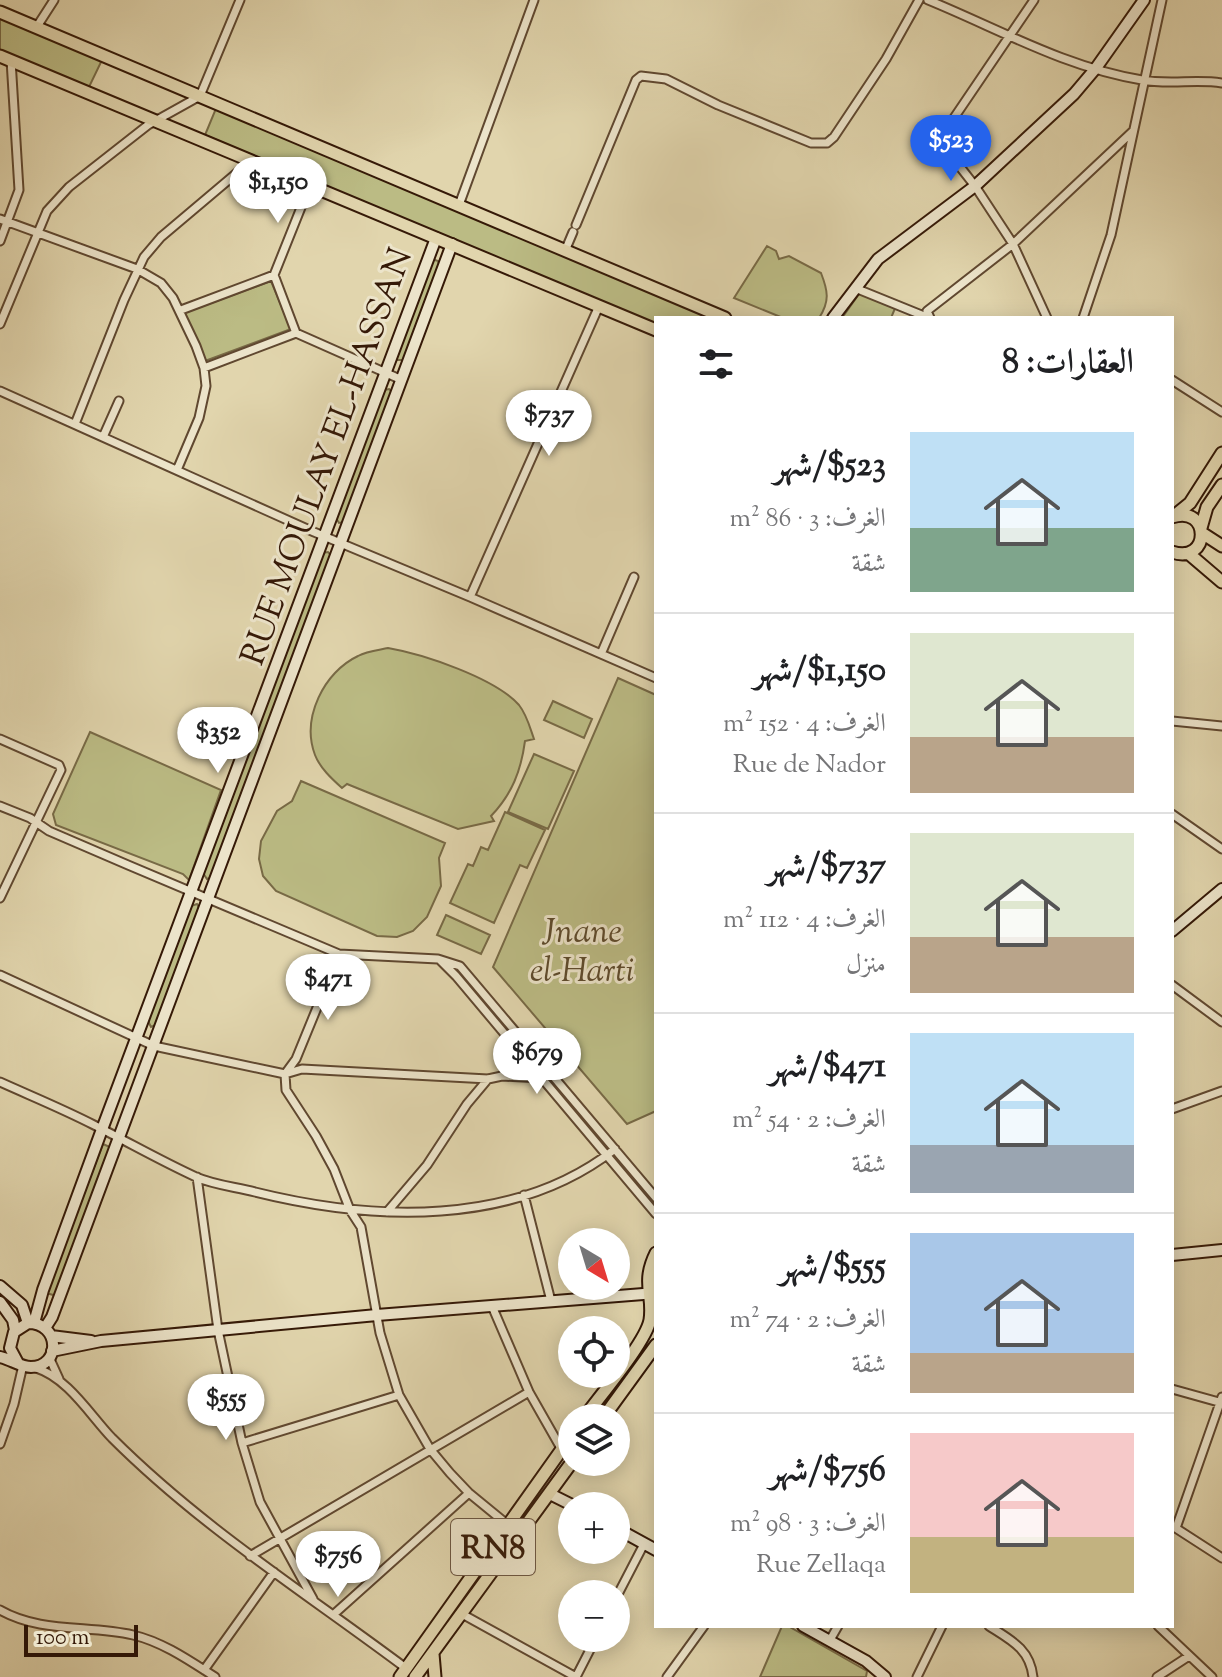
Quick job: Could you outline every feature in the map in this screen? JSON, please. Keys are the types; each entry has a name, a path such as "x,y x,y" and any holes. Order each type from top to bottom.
{"main road":[{"path":"0,12 720,316"},
{"path":"6,58 654,329"},
{"path":"1174,515 1190,503 1222,453"},
{"path":"1222,485 1207,507 1198,545 1181,553 1222,582"},
{"path":"1174,516 1190,516 1201,530 1222,546"},
{"path":"594,1404 650,1321 650,1268 654,1258"},
{"path":"613,1404 654,1348"},
{"name":"RN8","path":"411,1675 508,1525 558,1456"},
{"name":"RN8","path":"411,1675 462,1614 562,1476"},
{"path":"433,1651 435,1677"}],"street":[{"path":"36,28 54,0"},
{"path":"0,324 37,232 55,200 155,121 200,96 240,0"},
{"path":"459,205 534,0"},
{"path":"565,251 613,132 636,80 641,76 666,79 795,137 815,144 827,143 886,59 919,0"},
{"path":"928,0 1070,63 1143,81 1222,83"},
{"path":"1034,0 939,140 942,148 975,186 1013,244 1046,316"},
{"path":"834,316 878,259 975,186 1074,94 1144,0"},
{"path":"1084,316 1111,235 1162,0"},
{"path":"0,241 4,221 18,197 20,183 6,58"},
{"path":"929,316 927,311 1013,244 1133,130"},
{"path":"75,424 137,269 161,237 251,161"},
{"path":"296,333 274,275 310,185"},
{"path":"4,221 137,269 161,283 181,310 204,368 206,386 203,408 177,470"},
{"name":"RUE MOULAY EL-HASSAN","path":"31,1323 436,238"},
{"name":"RUE MOULAY EL-HASSAN","path":"48,1332 452,244"},
{"path":"181,310 274,275"},
{"path":"855,288 925,316"},
{"path":"470,597 599,306"},
{"path":"204,368 296,333 402,380"},
{"path":"1174,381 1222,412"},
{"path":"0,391 325,537 654,677"},
{"path":"103,437 119,401"},
{"path":"601,654 634,577"},
{"path":"1174,721 1222,726"},
{"path":"0,739 59,765 61,773 1,895"},
{"path":"0,806 30,818 37,825 339,954 438,959 466,970 654,1196"},
{"path":"1174,815 1222,849"},
{"path":"1174,929 1222,889"},
{"path":"339,954 296,1059 285,1074 286,1090 316,1136 361,1227 377,1315 399,1395 430,1449 469,1493 508,1525"},
{"path":"438,959 456,976 654,1212"},
{"path":"0,975 154,1046 285,1074 302,1069 488,1079 502,1076 542,1078"},
{"path":"1174,986 1222,1022"},
{"path":"502,1076 513,1065 519,1050"},
{"path":"387,1212 427,1165 467,1104 488,1079"},
{"path":"0,1082 103,1129 197,1177 283,1199 350,1210 439,1212 490,1204 573,1176 615,1149"},
{"path":"1174,1108 1222,1091"},
{"path":"197,1177 218,1330 242,1443 260,1502 315,1601"},
{"path":"524,1195 551,1301"},
{"path":"1174,1255 1222,1250"},
{"path":"0,1286 22,1305 31,1323 48,1332 101,1341"},
{"path":"0,1302 13,1320 9,1337 11,1353 24,1365 42,1364 51,1354 101,1341 652,1293"},
{"path":"492,1306 529,1392 558,1443"},
{"path":"9,1337 31,1323"},
{"path":"48,1332 59,1379"},
{"path":"0,1357 59,1379 128,1453 201,1518 411,1675"},
{"path":"0,1444 24,1365"},
{"path":"1174,1389 1221,1401 1174,1527 1222,1558"},
{"path":"250,1556 529,1392"},
{"path":"242,1443 399,1395"},
{"path":"333,1615 469,1493"},
{"path":"550,1494 558,1498"},
{"path":"630,1536 654,1549"},
{"path":"625,1580 644,1544"},
{"path":"204,1670 274,1572"},
{"path":"0,1610 37,1625 84,1627 142,1638 166,1648 215,1677"},
{"path":"462,1614 576,1677 589,1652"},
{"path":"667,1677 703,1628"},
{"path":"807,1628 885,1677"},
{"path":"830,1640 837,1628"},
{"path":"917,1677 941,1628"},
{"path":"992,1628 1027,1654 1033,1677"},
{"path":"1160,1628 1212,1677"},
{"path":"1157,1677 1189,1656"}],"green space":[{"path":"0,16 102,60 89,87 0,50"},
{"path":"217,106 714,316 654,316 654,324 205,135"},
{"path":"767,246 776,251 779,259 789,256 821,273 827,296 820,316 778,316 734,298"},
{"path":"432,259 438,261 440,267 404,360 397,360 395,357"},
{"path":"271,281 291,329 205,361 184,313"},
{"path":"859,294 896,306 892,316 843,316"},
{"path":"389,389 393,393 344,522 339,523 336,518 384,390"},
{"path":"328,552 332,557 213,877 207,879 203,873 322,553"},
{"path":"388,648 439,662 476,677 508,695 522,709 534,739 525,741 518,772 510,791 491,816 494,821 458,829 347,784 342,788 320,764 311,741 313,712 318,698 346,663 369,652"},
{"name":"Jnane el-Harti","path":"618,678 654,694 654,1112 627,1124 493,967"},
{"path":"553,701 592,719 584,738 544,720"},
{"path":"90,732 221,790 189,880 183,874 56,825 53,814"},
{"path":"534,754 574,771 548,829 508,812"},
{"path":"301,781 445,843 439,858 441,886 427,917 413,931 397,937 377,936 276,891 263,876 259,859 261,841 277,811 292,801"},
{"path":"505,812 545,830 527,868 520,865 494,923 450,903 468,864 473,866 481,847 488,850"},
{"path":"197,904 200,909 158,1024 151,1027 148,1021 191,906"},
{"path":"446,915 490,935 481,954 437,935"},
{"path":"103,1144 112,1148 57,1296 46,1293"},
{"path":"781,1628 792,1628 867,1671 866,1677 760,1677"}]}
